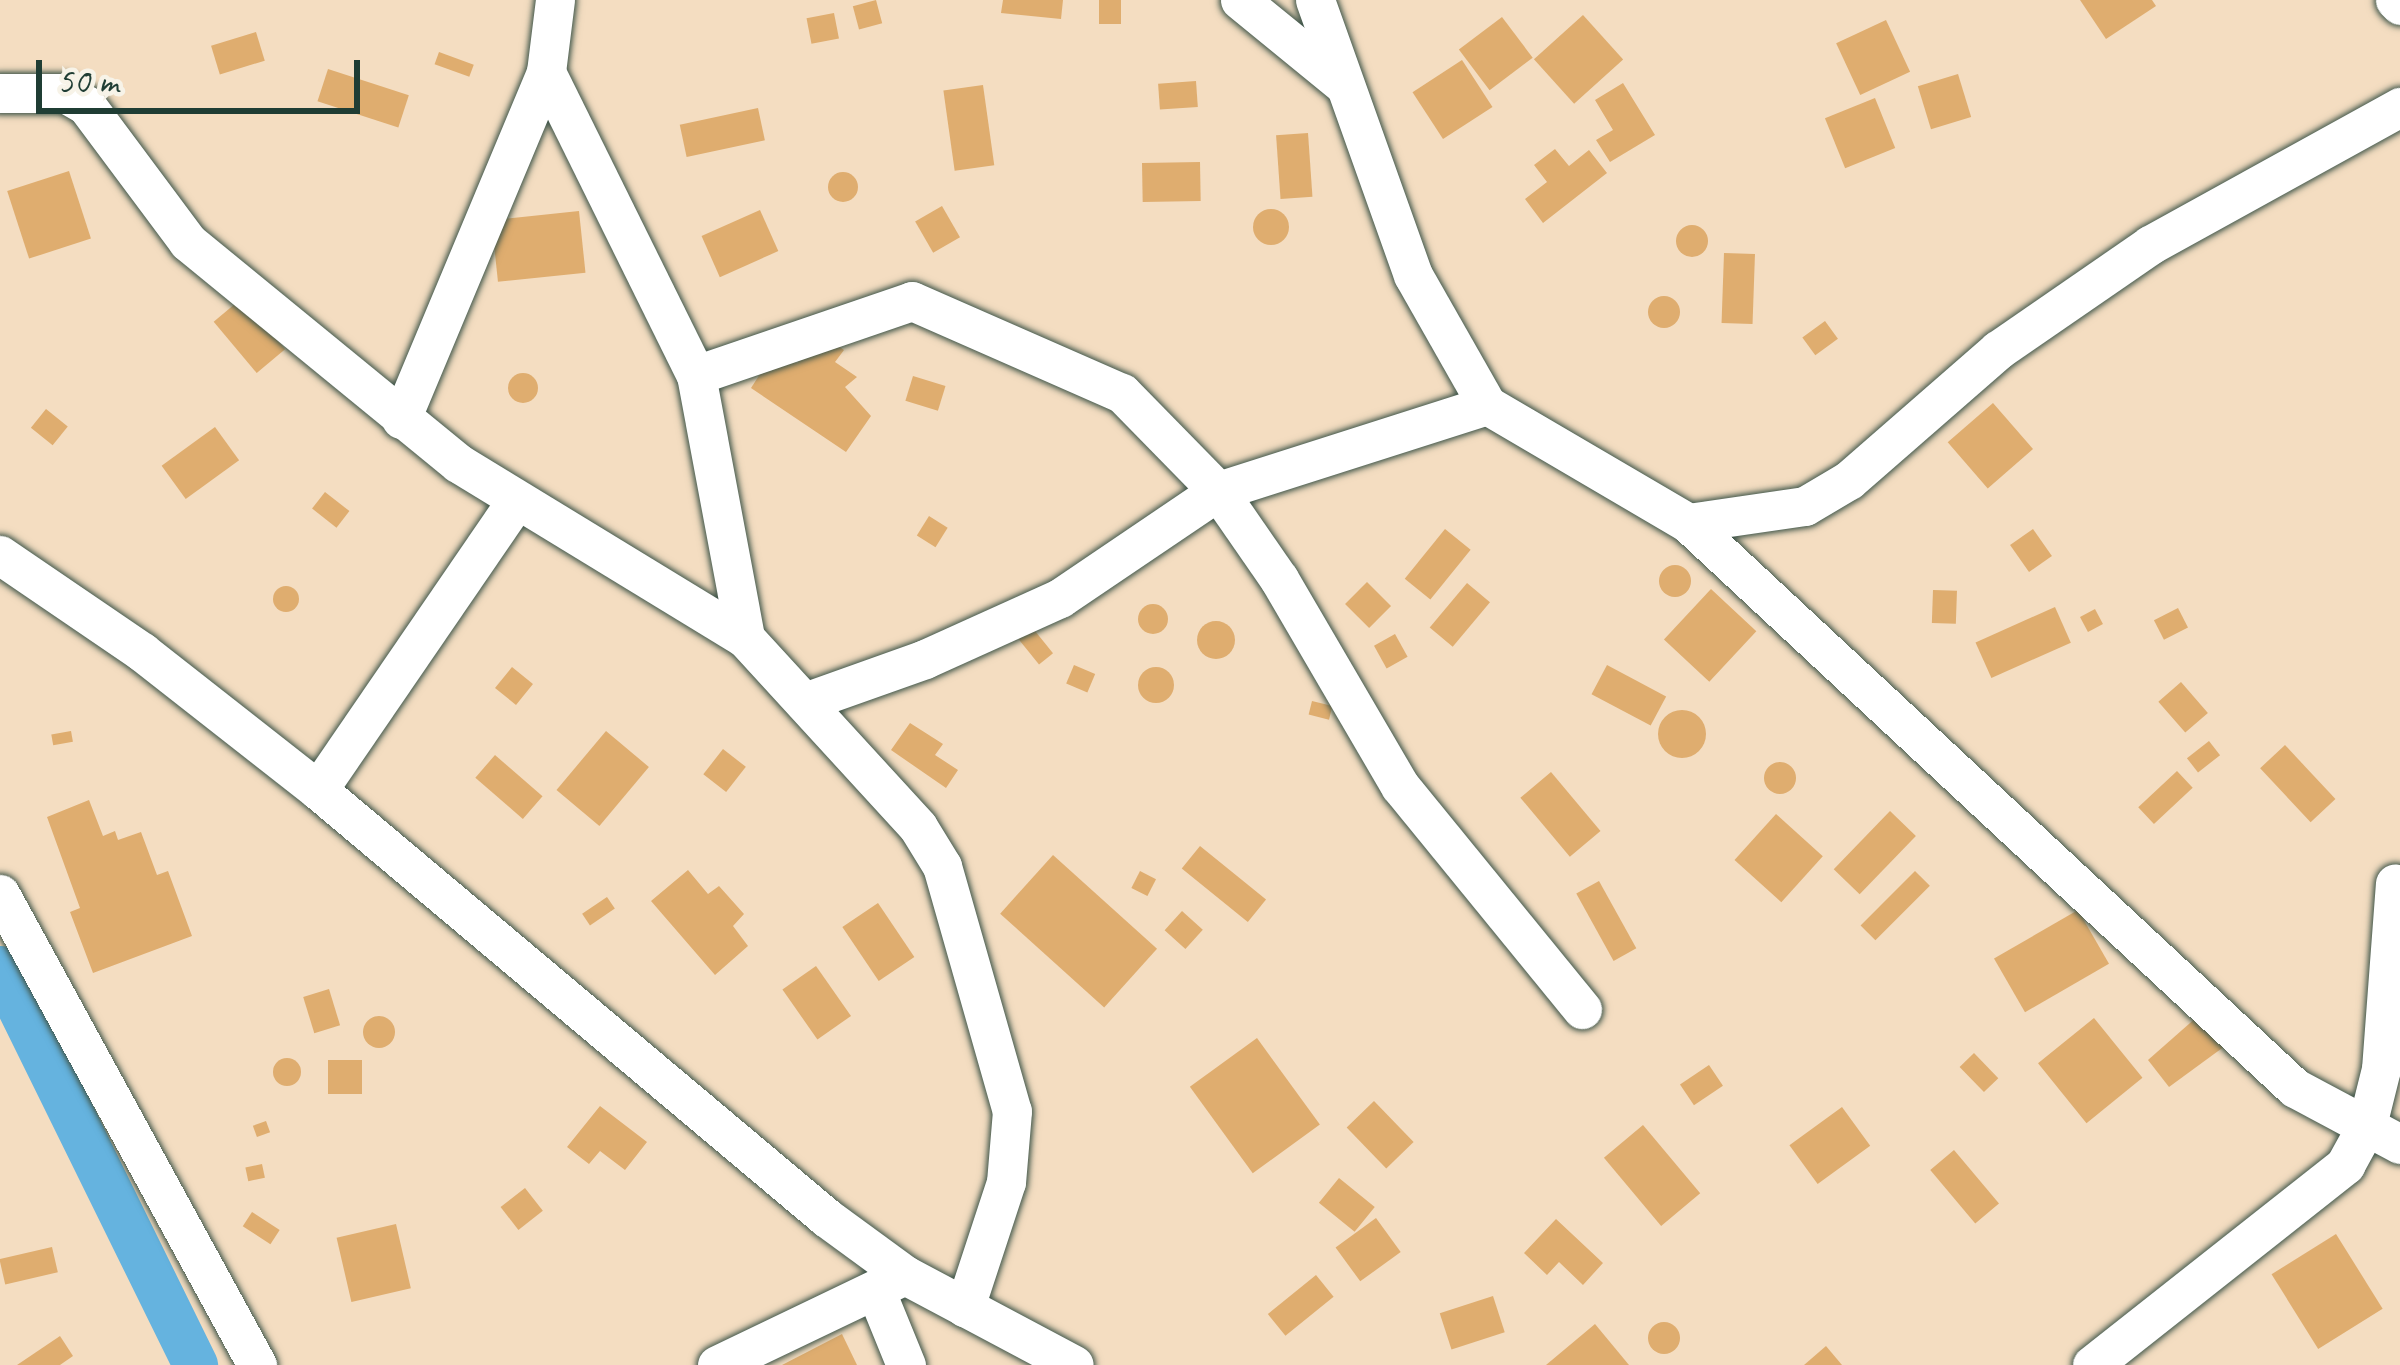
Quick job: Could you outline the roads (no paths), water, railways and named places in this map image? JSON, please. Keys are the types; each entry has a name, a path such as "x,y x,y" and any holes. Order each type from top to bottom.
{"street":[{"path":"401,419 546,72 555,0"},
{"path":"1240,0 1343,84"},
{"path":"1315,0 1413,275 1487,405 1688,524 2295,1088 2384,1134"},
{"path":"546,72 695,375 745,638"},
{"path":"0,93 65,93 86,105 162,217 401,419 515,502 745,638 810,700 942,866 1008,1079 1006,1181 964,1307"},
{"path":"1688,524 1826,497 1998,350 2150,245 2400,107"},
{"path":"695,375 912,301 1122,393 1218,491 1279,579 1400,786 1582,1010"},
{"path":"810,700 925,659 1060,598 1218,491 1487,405"},
{"path":"318,790 515,502"},
{"path":"0,555 142,652 318,790 791,1191 891,1285 964,1307 1074,1365"},
{"path":"2092,1365 2384,1134 2398,886"},
{"path":"0,894 257,1365"},
{"path":"717,1365 891,1285"},
{"path":"891,1285 906,1365"}],"waterway":[{"path":"0,968 195,1365"}]}
